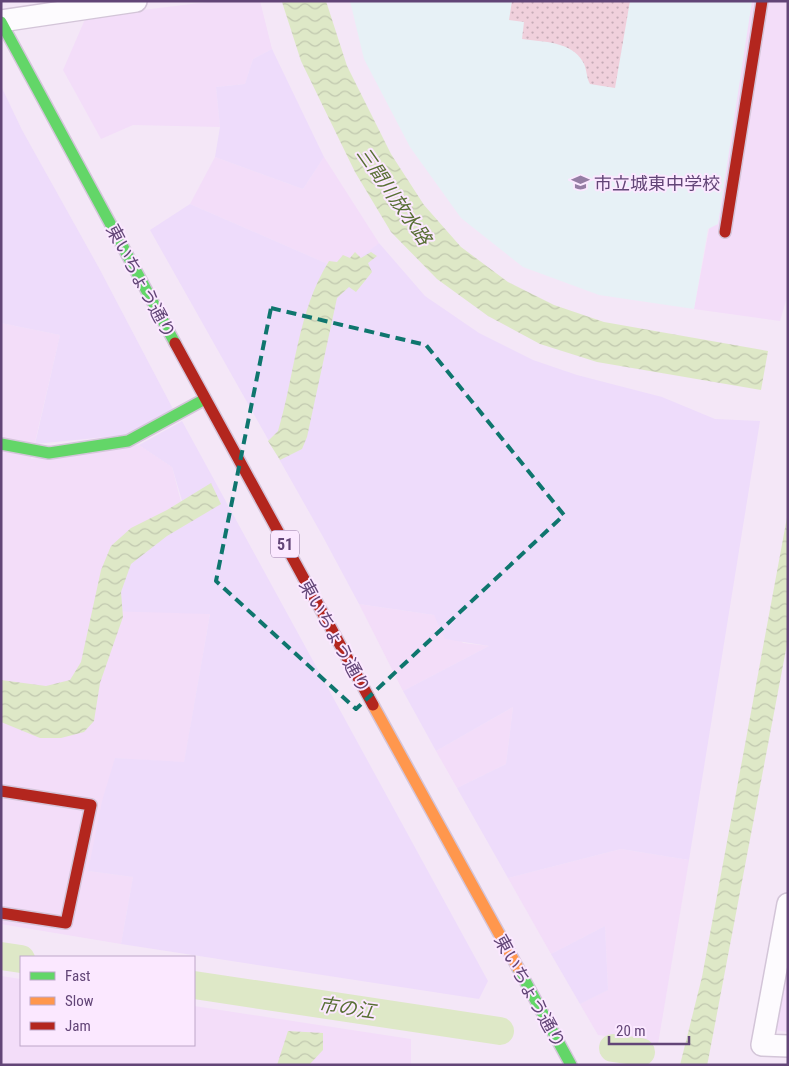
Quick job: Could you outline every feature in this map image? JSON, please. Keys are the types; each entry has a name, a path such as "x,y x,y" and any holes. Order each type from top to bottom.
{"main road":[{"path":"725,232 762,1"},
{"name":"東いちょう通り","path":"1,21 205,399 571,1065"},
{"path":"1,444 49,453 128,441 205,399"},
{"path":"1,791 92,805 66,923 1,913"}],"street":[{"path":"1,21 136,1"},
{"path":"788,904 762,1044 788,1046"}],"highlighted area":[{"path":"271,308 426,345 564,515 356,709 216,581"}],"shaded area":[{"path":"216,1 260,1 272,49 253,59 245,84 216,87 220,127 133,125 101,139 63,70 86,17"},
{"name":"市立城東中学校","path":"350,1 752,1 718,224 708,229 694,309 599,295 523,267 461,218 410,147 364,59"},
{"path":"512,1 630,1 615,88 590,84 583,62 578,55 564,46 522,39 524,22 509,20"},
{"path":"752,1 788,1 788,294 780,321 694,309"},
{"path":"272,49 324,157 303,189 215,157 220,127 216,87 245,84 253,59"},
{"path":"1,86 22,130 99,268 173,409 127,435 35,444 60,335 1,323"},
{"path":"215,157 303,189 324,157 379,243 352,265 337,268 190,204"},
{"path":"190,204 337,268 352,264 379,243 425,296 479,333 533,360 577,375 662,397 715,419 760,421 689,860 621,849 508,878 457,788 506,764 513,707 436,751 403,691 489,646 445,639 434,615 359,604 150,230"},
{"path":"1,323 60,335 31,459 139,445 172,467 210,614 184,763 115,758 88,871 133,877 121,944 1,924"},
{"path":"182,421 488,981 479,999 121,944 133,877 88,871 102,801 115,758 184,762 210,614 104,611 121,549 183,504 172,467 139,445"},
{"path":"359,604 434,615 463,643 489,646 403,691"},
{"path":"513,707 506,764 457,788 436,751"},
{"path":"621,849 689,860 658,1044 598,1035 580,1004 608,990 605,926 551,954 508,878"},
{"path":"605,926 608,990 580,1004 551,954"},
{"path":"788,957 788,1032 775,1030"},
{"path":"1,976 20,979 20,1046 195,1046 195,1006 411,1039 411,1065 1,1065"}],"water":[{"name":"三間川放水路","path":"326,1 347,66 391,154 424,205 461,247 508,282 554,305 604,322 768,351 761,390 597,362 540,344 488,316 437,279 391,232 355,172 301,61 282,2"},
{"path":"355,252 361,258 371,252 377,256 368,263 372,272 356,292 349,287 337,298 307,437 302,449 280,460 268,441 278,431 303,322 310,301 329,261 337,262 343,255 350,258"},
{"path":"211,483 221,504 167,536 131,564 121,592 123,617 100,683 94,721 84,732 61,738 40,738 1,722 1,680 46,686 70,680 81,662 101,570 111,546 131,528 167,510"},
{"path":"788,512 788,639 708,1061 707,1065 680,1065 702,977"},
{"path":"288,1031 323,1033 323,1050 309,1065 277,1065"}],"waterway":[{"name":"市の江","path":"1,956 20,959"},
{"name":"市の江","path":"195,985 500,1031"},
{"name":"市の江","path":"613,1048 641,1052"}],"traffic: fast":[{"path":"1,22 175,343"},
{"path":"1,444 49,453 128,441 205,399"},
{"path":"518,968 571,1065"}],"traffic: slow":[{"path":"373,705 518,968"}],"traffic: jam":[{"path":"725,232 762,1"},
{"path":"175,343 373,705"},
{"path":"1,791 91,805 66,923 1,913"}],"place":[{"name":"市立城東中学校","path":"580,183"}]}
